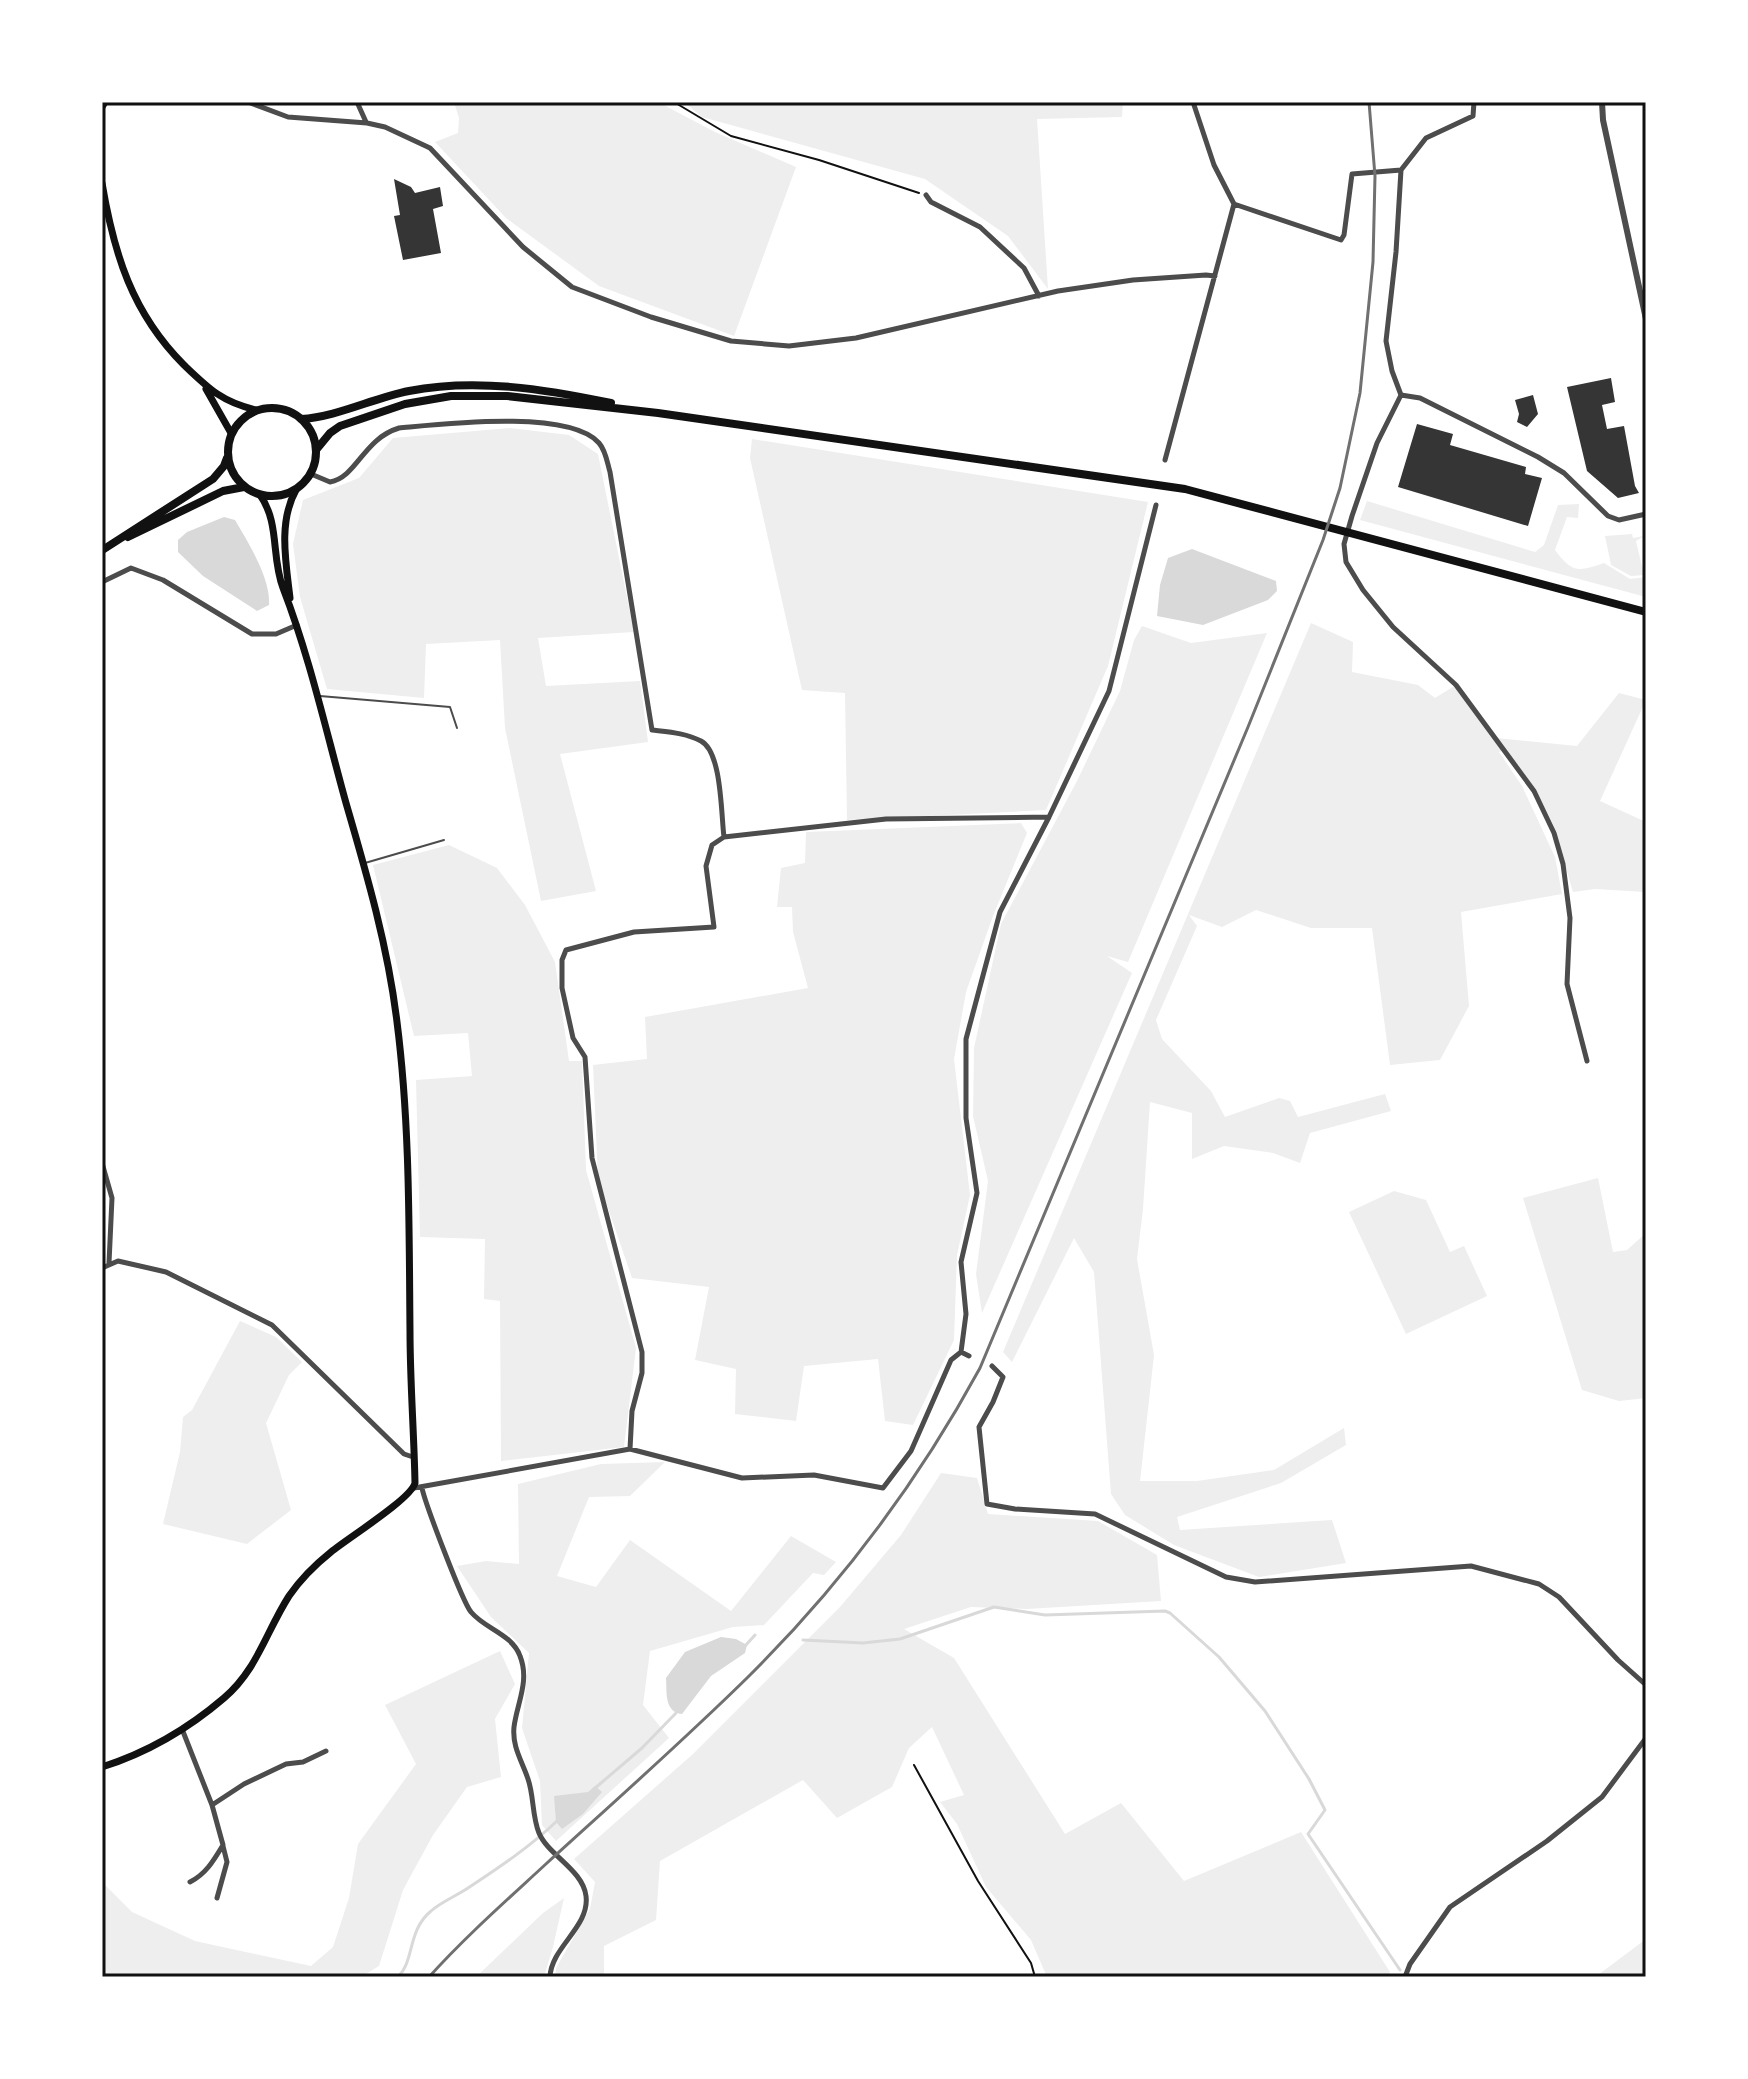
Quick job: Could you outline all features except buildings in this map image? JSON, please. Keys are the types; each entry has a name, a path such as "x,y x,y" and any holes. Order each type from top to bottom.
{"main road":[{"path":"102,107 105,102"},
{"path":"102,183 117,256 144,317 164,345 203,383 232,404 256,410"},
{"path":"203,383 231,433"},
{"path":"301,419 320,418 369,400 410,391 472,385 507,386 589,398 658,413"},
{"path":"291,604 285,553 288,505 296,490 311,474 316,450 330,433 340,426 405,404 451,396 507,396 658,413 1154,483 1222,497 1646,612"},
{"path":"103,549 213,479 224,466 231,433 242,419 256,410 272,407 288,410 309,427 316,450"},
{"path":"227,457 236,479 260,495 272,497 296,490"},
{"path":"103,549 223,491 244,487"},
{"path":"102,1767 140,1753 182,1729 222,1700 249,1673 283,1606 309,1573 331,1552 418,1488 413,1457 409,1199 397,1022 383,939 364,863 319,696 278,570 274,523 260,495"}],"street":[{"path":"248,102 288,117 385,127 430,148 523,247 572,287 651,317 731,341 789,346 856,338 1039,296 1133,280 1215,276"},
{"path":"357,102 367,123"},
{"path":"1165,460 1234,204 1214,165 1193,102"},
{"path":"1474,102 1473,116 1426,138 1399,171 1396,252 1386,341 1401,395 1377,443 1352,516 1344,544 1346,562 1363,590 1393,627 1456,685 1534,791 1554,833 1563,864 1570,918 1567,984 1587,1061"},
{"path":"1602,102 1603,120 1646,319"},
{"path":"1234,204 1341,240 1352,174 1399,171"},
{"path":"926,195 931,202 980,227 1024,268 1039,296"},
{"path":"1401,395 1420,398 1538,457 1564,473 1608,516 1619,520 1646,514"},
{"path":"311,474 330,482 344,477 373,442 399,428 512,421 570,428 591,436 605,454 610,472 652,730 681,733 705,742 715,760 724,837"},
{"path":"550,1977 550,1966 583,1914 586,1895 540,1834 529,1780 515,1749 514,1727 524,1687 520,1655 503,1635 469,1611 418,1488 485,1473 560,1464 630,1449 742,1478 814,1475 883,1488 911,1451 951,1360 961,1352 966,1314 961,1262 977,1193 966,1118 966,1039 1000,912 1109,691 1156,505"},
{"path":"102,582 131,568 163,580 252,634 276,634 297,625"},
{"path":"630,1449 632,1411 642,1373 642,1352 592,1158 585,1057 573,1038 562,988 562,960 566,950 634,932 714,927 706,866 712,845 724,837 886,819 1049,817"},
{"path":"102,1041 102,1082"},
{"path":"102,1163 112,1198 109,1263"},
{"path":"102,1268 118,1261 166,1272 272,1325 404,1454 413,1457"},
{"path":"961,1352 969,1356"},
{"path":"992,1366 1003,1377 979,1427 987,1504 1095,1514 1226,1577 1255,1582 1471,1566 1539,1584 1559,1597 1646,1685"},
{"path":"182,1729 212,1805 227,1862 217,1898"},
{"path":"1405,1977 1410,1964 1450,1907 1547,1841 1602,1797 1646,1738"},
{"path":"212,1805 244,1784 286,1764 303,1762 326,1751"},
{"path":"190,1882 211,1865 223,1845"}],"lane":[{"path":"319,696 450,707 457,728"},
{"path":"364,863 444,840"}],"path":[{"path":"674,102 731,136 819,160 926,195"},
{"path":"914,1765 978,1881 1031,1963 1035,1977"}],"shaded area":[{"path":"454,102 658,102 715,132 796,167 734,336 599,286 506,218 435,142 458,133 459,118"},
{"path":"684,102 1123,102 1122,117 1037,119 1048,289 1008,236 925,179 702,117"},
{"path":"510,428 569,435 598,454 634,632 538,638 546,686 640,681 648,742 560,754 596,891 541,901 505,728 500,640 426,644 424,698 327,689 300,597 293,544 303,500 359,478 393,438"},
{"path":"752,439 1148,502 1108,666 1046,810 847,820 845,693 802,690 750,458"},
{"path":"1367,501 1535,552 1544,545 1558,505 1579,504 1578,518 1567,517 1555,550 1571,567 1582,569 1604,563 1630,579 1646,577 1646,597 1360,520"},
{"path":"224,517 235,520 263,572 269,605 257,611 203,576 178,552 178,540 187,532"},
{"path":"1632,534 1633,538 1644,536 1636,541 1644,575 1631,576 1611,565 1605,536"},
{"path":"1192,549 1276,581 1277,591 1268,600 1203,625 1157,616 1160,585 1168,558"},
{"path":"1311,623 1353,642 1352,672 1418,685 1435,698 1456,685 1496,738 1577,746 1619,693 1646,700 1600,801 1646,822 1646,892 1595,889 1573,892 1553,824 1535,788 1504,750 1499,752 1522,786 1555,857 1562,894 1461,912 1469,1006 1440,1060 1390,1065 1372,928 1311,928 1256,910 1222,927 1189,915 1197,926 1156,1020 1162,1039 1211,1091 1225,1117 1279,1098 1290,1101 1298,1117 1385,1094 1391,1111 1310,1133 1300,1163 1273,1153 1224,1146 1192,1159 1192,1113 1150,1102 1137,1259 1154,1355 1140,1481 1197,1481 1274,1470 1344,1428 1346,1445 1281,1483 1177,1517 1180,1530 1332,1520 1346,1563 1259,1577 1174,1545 1125,1515 1111,1494 1094,1272 1074,1238 1012,1362 1003,1352"},
{"path":"1142,626 1191,643 1267,633 1128,962 1107,956 1132,973 982,1313 976,1274 988,1181 973,1116 974,1048 1001,924 1077,781 1120,691 1134,640"},
{"path":"1021,823 1027,833 966,992 954,1059 970,1195 957,1255 954,1340 913,1425 885,1421 878,1359 804,1366 796,1421 735,1414 736,1369 695,1360 709,1287 632,1278 598,1179 593,1065 647,1059 645,1017 808,988 793,932 792,907 777,907 781,868 805,863 806,832"},
{"path":"449,845 497,868 525,905 555,962 569,1061 582,1061 586,1170 636,1348 624,1447 501,1461 500,1301 484,1299 485,1239 420,1237 416,1080 472,1076 468,1033 414,1036 373,865"},
{"path":"1598,1178 1613,1252 1627,1250 1646,1233 1646,1398 1619,1401 1582,1390 1523,1198"},
{"path":"1394,1191 1426,1200 1450,1252 1464,1246 1487,1296 1406,1334 1349,1212"},
{"path":"240,1321 276,1337 302,1362 289,1375 266,1423 291,1510 247,1544 163,1524 180,1452 183,1417 192,1410"},
{"path":"665,1462 630,1496 589,1497 557,1576 596,1587 630,1540 731,1611 791,1536 836,1562 824,1575 813,1573 764,1625 733,1627 650,1651 643,1705 669,1738 556,1841 542,1825 540,1781 522,1728 529,1653 491,1617 457,1566 486,1561 519,1564 518,1484 601,1464"},
{"path":"941,1473 977,1478 988,1514 1098,1521 1157,1555 1161,1601 1027,1609 971,1607 904,1629 954,1658 1065,1834 1121,1803 1184,1881 1301,1832 1390,1972 1388,1977 1047,1977 1031,1940 986,1887 957,1824 940,1802 964,1795 932,1727 909,1748 892,1787 837,1818 803,1780 660,1861 656,1920 604,1946 604,1977 556,1977 556,1968 590,1909 595,1882 574,1859 693,1754 840,1607 901,1535"},
{"path":"721,1637 736,1639 747,1645 745,1653 711,1676 682,1714 672,1710 666,1678 685,1652"},
{"path":"500,1651 515,1684 495,1719 501,1777 467,1787 433,1835 403,1890 379,1966 361,1977 102,1977 102,1882 132,1912 195,1941 311,1966 333,1947 349,1898 358,1844 416,1764 385,1705"},
{"path":"595,1786 602,1792 583,1814 562,1829 556,1822 554,1796 588,1792"},
{"path":"564,1898 544,1977 476,1977 543,1913"},
{"path":"1646,1939 1646,1977 1599,1977 1598,1975"}],"waterway":[{"path":"803,1640 863,1643 900,1639 994,1607 1045,1615 1170,1613 1219,1657 1265,1711 1309,1779 1325,1810 1308,1834 1400,1970"},
{"path":"745,1646 755,1635"},
{"path":"594,1789 642,1748 676,1713"},
{"path":"398,1977 407,1962 418,1927 431,1911 503,1864 558,1820"}],"railway":[{"path":"429,1977 487,1918 723,1701 782,1642 845,1569 904,1492 980,1368 1248,727 1323,540 1340,488 1360,393 1373,262 1375,176 1369,102"}]}
